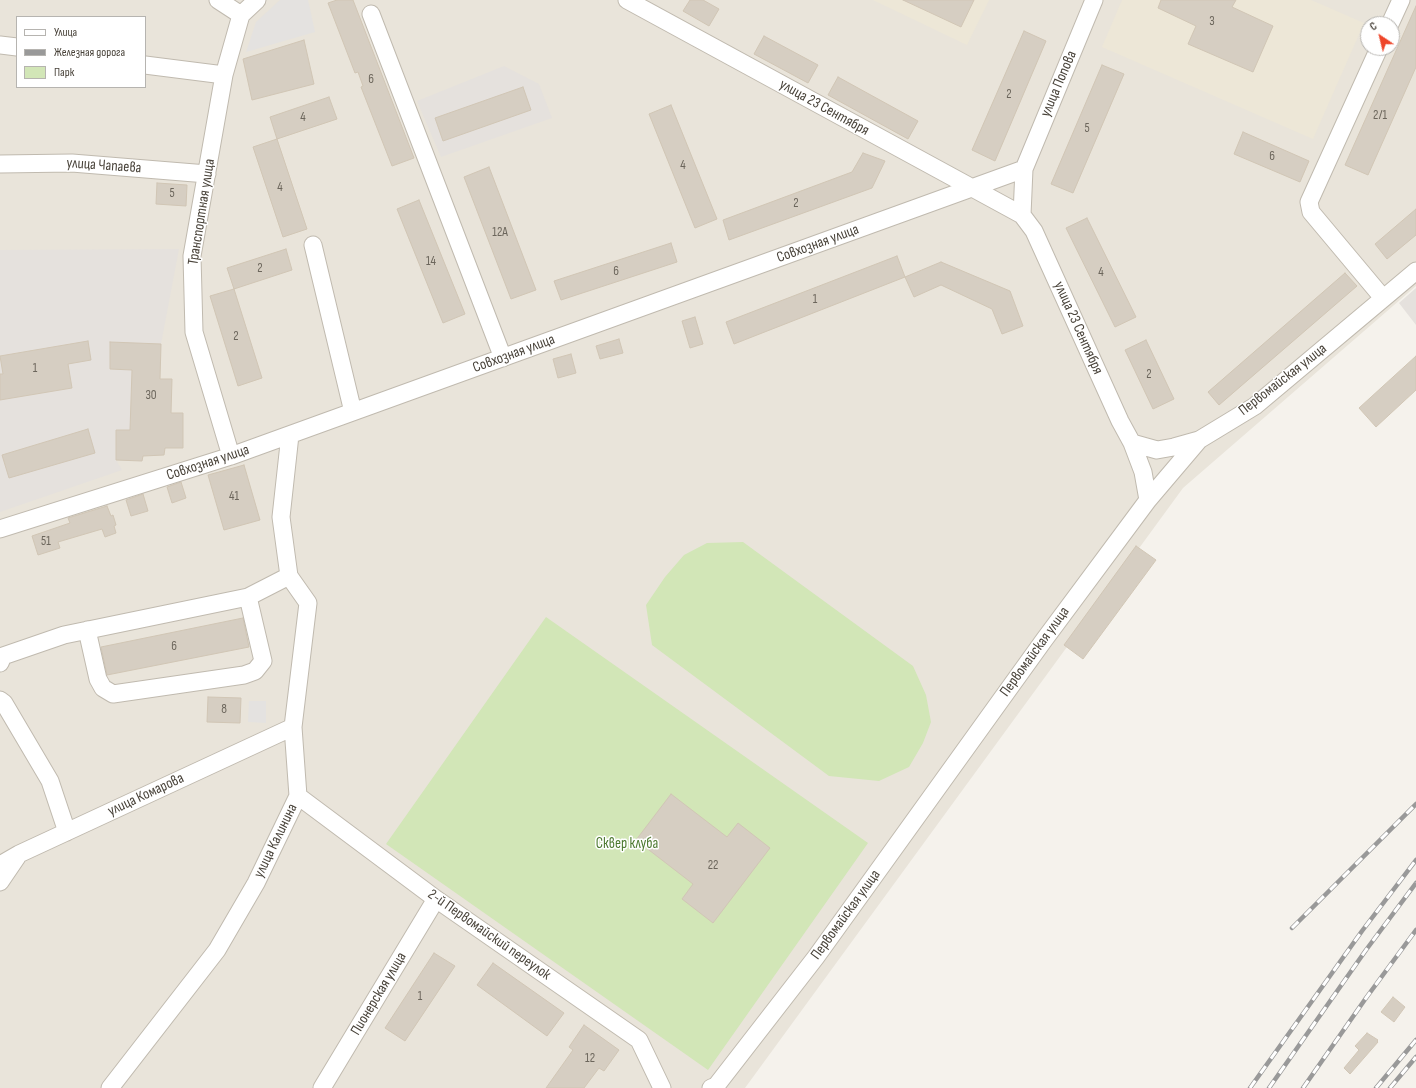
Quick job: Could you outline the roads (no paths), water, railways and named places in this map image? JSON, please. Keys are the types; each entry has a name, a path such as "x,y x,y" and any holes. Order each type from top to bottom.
{"street":[{"path":"218,0 241,15 257,0"},
{"name":"улица 23 Сентября","path":"627,0 1022,215 1034,231 1120,421 1132,443 1143,472 1148,500"},
{"name":"улица Попова","path":"1024,169 1094,0"},
{"path":"1394,16 1401,0"},
{"path":"371,14 503,358"},
{"name":"Транспортная улица","path":"231,456 194,332 192,256 224,75 241,15"},
{"path":"0,45 16,48"},
{"path":"1375,56 1309,202 1310,212 1383,298"},
{"path":"146,65 224,75"},
{"name":"улица Чапаева","path":"0,164 72,163 207,174"},
{"path":"1022,215 1024,169"},
{"name":"Совхозная улица","path":"0,529 231,456 1024,169"},
{"path":"313,245 353,412"},
{"name":"Первомайская улица","path":"711,1088 716,1086 816,957 1039,646 1148,500 1199,440 1255,406 1416,271"},
{"name":"улица Калинина","path":"110,1088 217,950 256,883 298,796 293,727 308,603 289,576 281,517 290,435"},
{"path":"1132,443 1156,450 1199,440"},
{"path":"0,663 3,656 64,635 248,597 289,576"},
{"path":"88,630 98,679 103,688 113,694 244,676 255,671 263,661 248,597"},
{"path":"0,700 4,703 50,781 67,832"},
{"name":"улица Комарова","path":"0,865 19,854 293,727"},
{"name":"2-й Первомайский переулок","path":"298,796 436,899 639,1040 662,1088"},
{"path":"0,882 19,854"},
{"name":"Пионерская улица","path":"322,1088 436,899"}],"railway":[{"path":"1292,928 1416,804"},
{"path":"1250,1088 1362,931 1416,860"},
{"path":"1269,1088 1366,950 1416,883"},
{"path":"1303,1088 1416,930"},
{"path":"1376,1088 1416,1040"},
{"path":"1390,1088 1416,1057"}],"park label":[{"name":"Сквер клуба","path":"627,844"}]}
